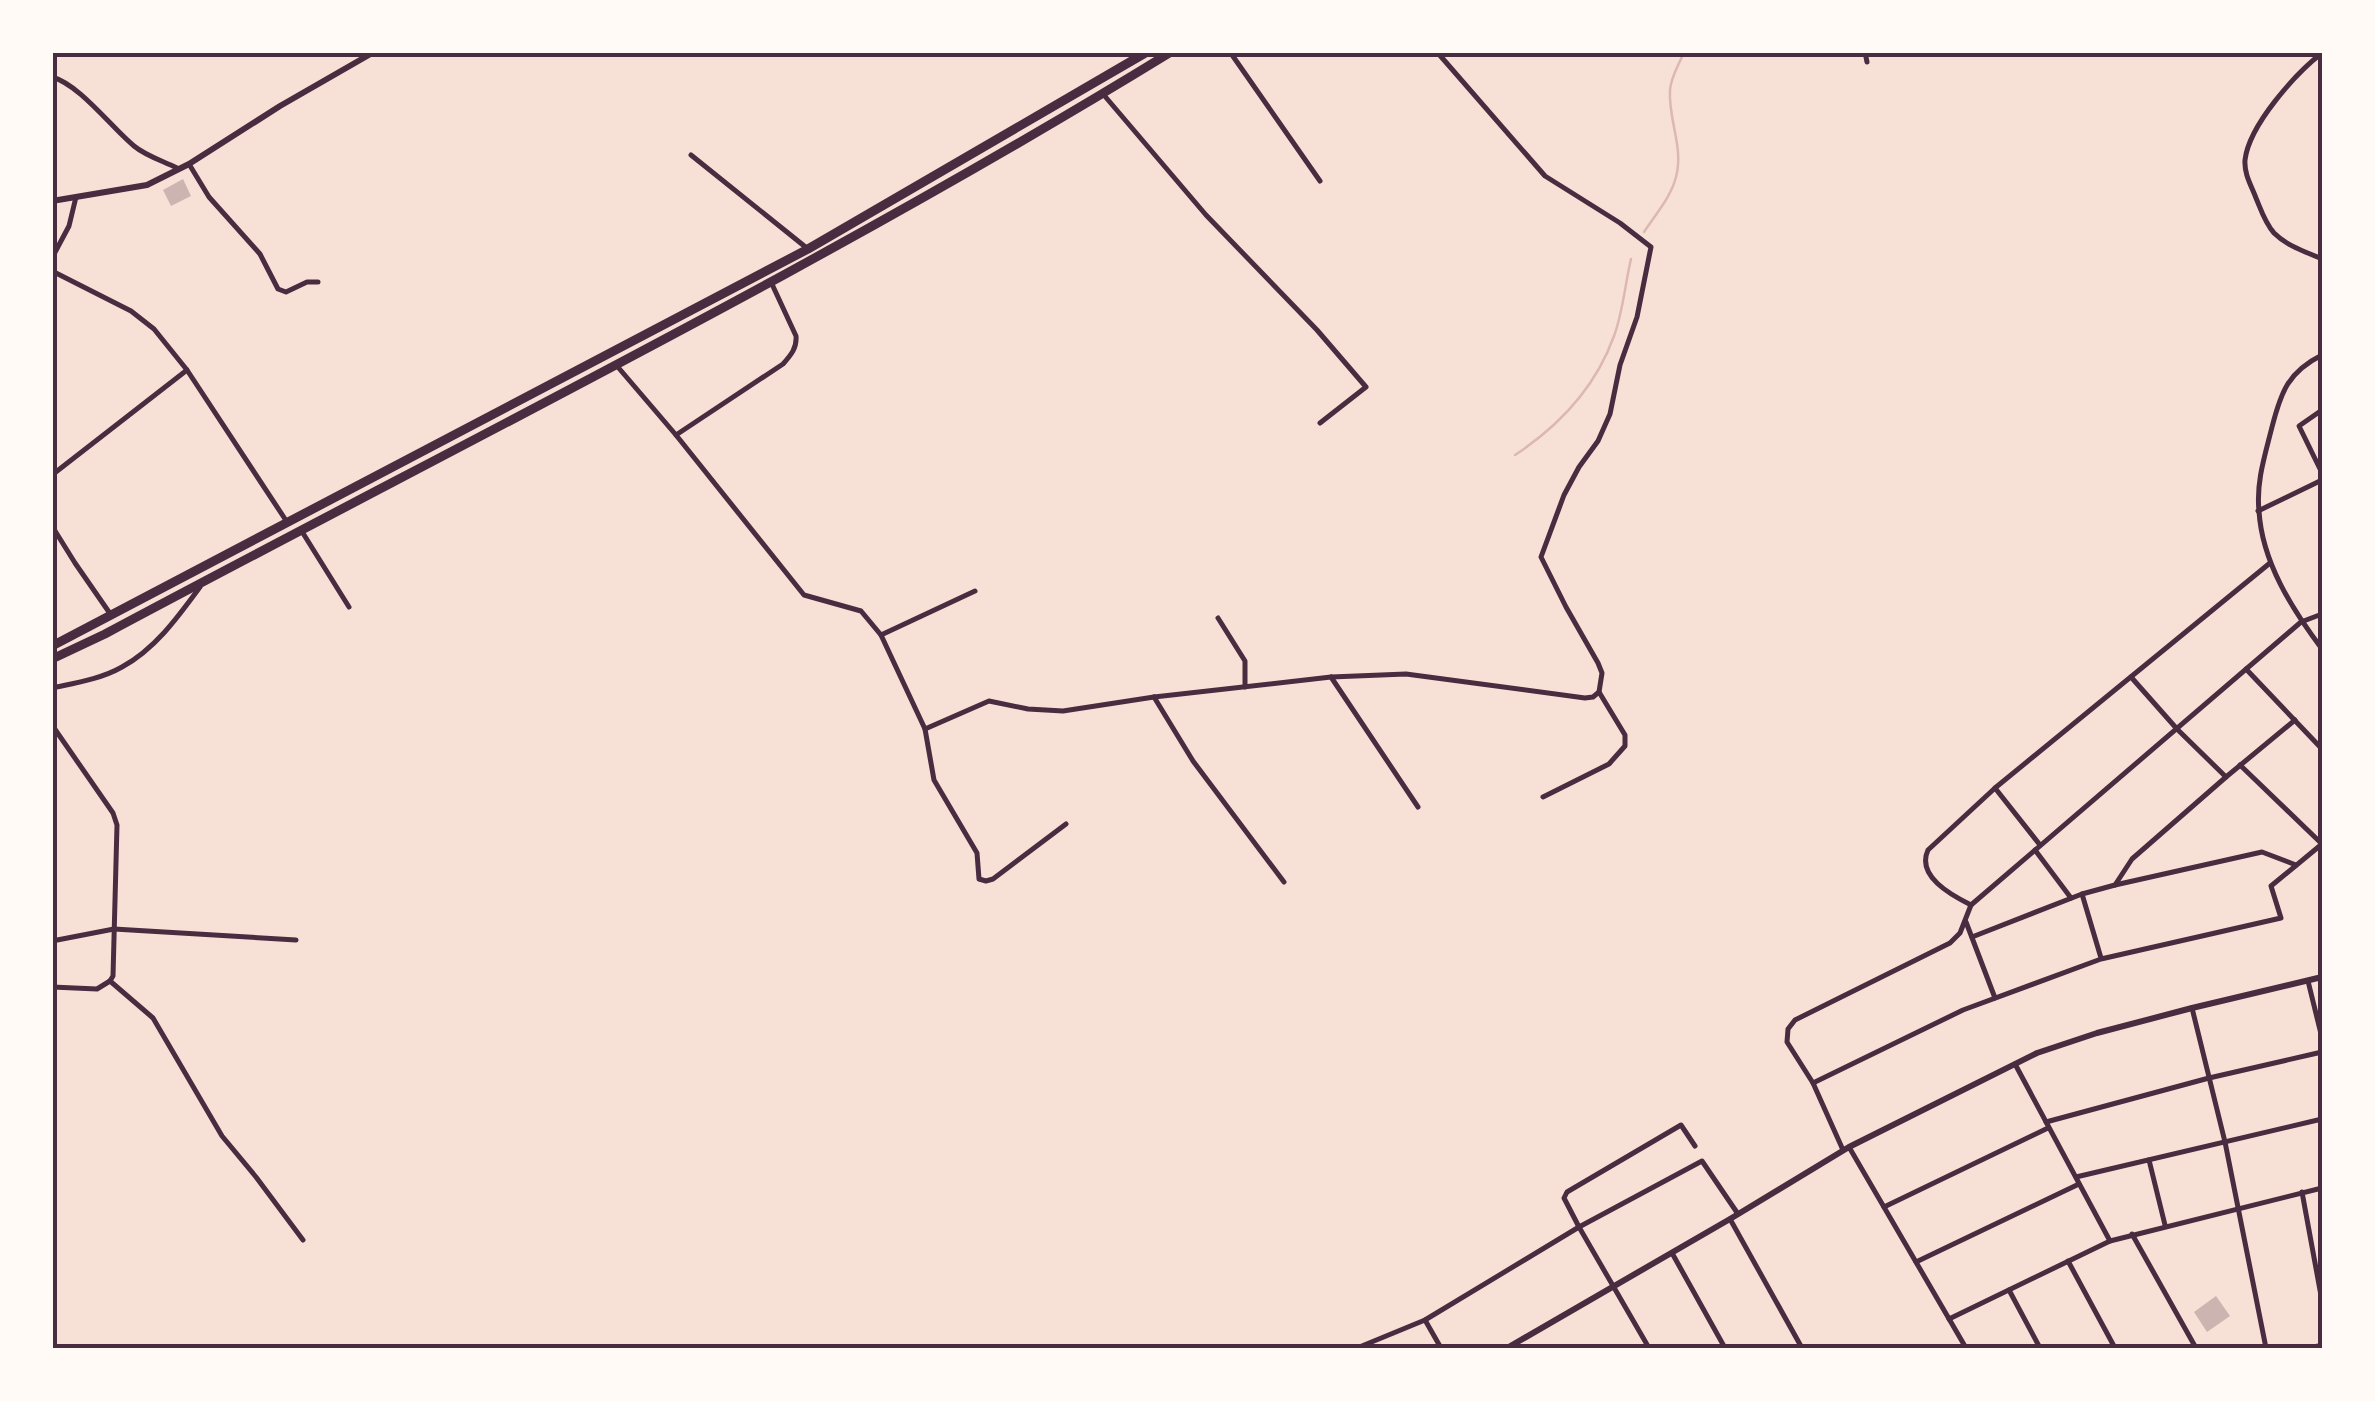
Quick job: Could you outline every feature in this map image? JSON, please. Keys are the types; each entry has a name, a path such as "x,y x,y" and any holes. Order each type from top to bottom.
{"main road":[{"path":"52,646 808,250 1147,52"},
{"path":"52,659 772,282 1171,52"}],"street":[{"path":"52,201 147,184 190,164 374,52"},
{"path":"1230,52 1320,181"},
{"path":"1437,52 1545,176 1652,247 1610,414 1564,495 1542,557 1598,663 1602,674 1599,692 1625,735 1625,746 1609,764 1543,797"},
{"path":"1865,52 1867,62"},
{"path":"2322,53 2300,70 2270,108 2251,141 2245,172 2274,232 2285,242 2322,259"},
{"path":"52,77 74,87 138,150 179,169"},
{"path":"1103,94 1206,216 1366,386 1320,423"},
{"path":"691,156 808,250"},
{"path":"190,164 210,197 260,254 278,289 286,292 307,282 318,282"},
{"path":"52,258 70,226 76,197"},
{"path":"52,271 131,311 154,329 187,370 287,523"},
{"path":"676,435 783,364 792,353 796,336 772,282"},
{"path":"2322,355 2294,374 2281,393 2260,470 2258,512 2270,563 2301,622 2322,649"},
{"path":"615,364 804,595 861,611 881,635 925,729 934,780 977,854 980,880 992,879 1066,824"},
{"path":"52,476 187,370"},
{"path":"2258,512 2322,477 2299,426 2322,410"},
{"path":"52,526 111,615"},
{"path":"301,530 349,607"},
{"path":"1970,905 1951,894 1926,870 1928,850 1996,788 2270,563"},
{"path":"52,688 120,669 146,651 178,618 204,581"},
{"path":"881,635 975,591"},
{"path":"1966,1348 1787,1042 1790,1024 1950,943 1966,922 1970,905 2301,622 2322,614"},
{"path":"1218,618 1245,661 1245,688"},
{"path":"2246,670 2322,749"},
{"path":"925,729 989,701 1028,710 1063,711 1331,677 1406,674 1585,698 1599,692"},
{"path":"1331,677 1418,807"},
{"path":"2131,677 2226,776"},
{"path":"1154,697 1193,761 1284,882"},
{"path":"2115,884 2132,859 2295,720"},
{"path":"52,725 117,824 113,976 98,989 52,987"},
{"path":"1813,1083 1963,1010 2101,960 2281,918 2271,886 2322,844 2240,765"},
{"path":"1996,788 2072,898"},
{"path":"1972,937 2115,884 2262,852 2296,865"},
{"path":"2082,894 2101,960"},
{"path":"1966,922 1995,998"},
{"path":"52,942 114,928 296,940"},
{"path":"1507,1348 1846,1148 2037,1053 2192,1008 2322,977"},
{"path":"110,981 153,1018 222,1136 302,1240"},
{"path":"2308,981 2322,1038"},
{"path":"2192,1008 2225,1142 2266,1348"},
{"path":"1884,1207 2048,1125 2209,1078 2322,1052"},
{"path":"2015,1064 2110,1241"},
{"path":"1916,1262 2078,1181 2322,1118"},
{"path":"1646,1348 1564,1200 1567,1192 1680,1125 1695,1146"},
{"path":"2150,1160 2166,1226"},
{"path":"1358,1348 1425,1320 1579,1228 1702,1161 1738,1214"},
{"path":"1949,1319 2110,1241 2322,1188"},
{"path":"2302,1192 2322,1301"},
{"path":"1730,1219 1802,1348"},
{"path":"2132,1234 2196,1348"},
{"path":"1672,1253 1726,1348"},
{"path":"2068,1262 2115,1348"},
{"path":"2009,1290 2040,1348"},
{"path":"1425,1320 1441,1348"},
{"path":"2309,1348 2322,1346"}],"building":[{"path":"183,179 191,196 171,206 163,190"},
{"path":"2216,1296 2230,1316 2207,1332 2194,1312"}],"waterway":[{"path":"1644,232 1667,199 1676,177 1678,155 1670,90 1684,52"},
{"path":"1515,455 1561,418 1597,372 1617,327 1631,259"}]}
